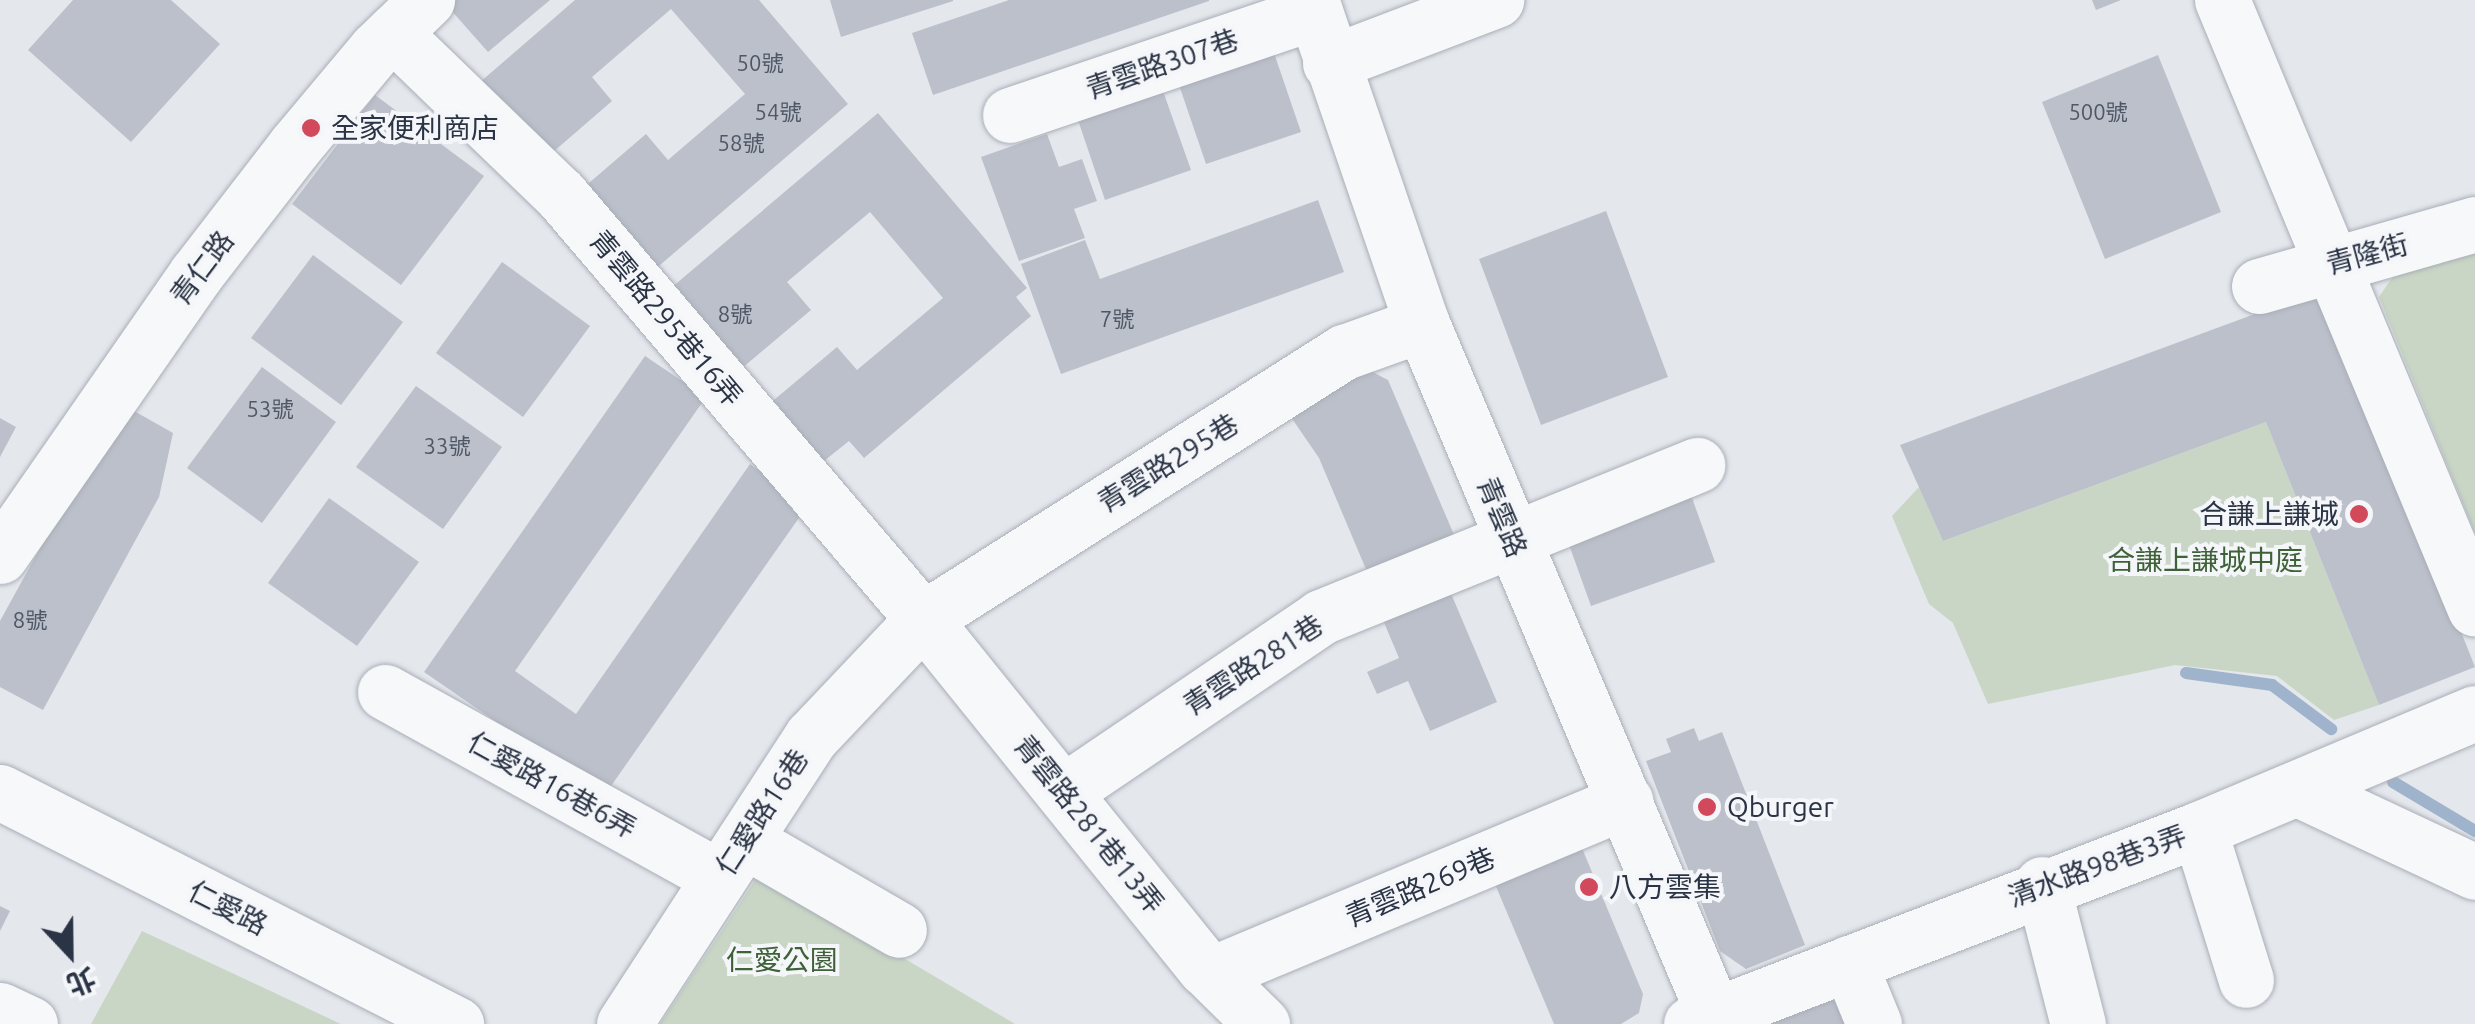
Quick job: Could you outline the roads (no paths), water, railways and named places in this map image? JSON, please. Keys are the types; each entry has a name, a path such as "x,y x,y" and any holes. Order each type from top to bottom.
{"street":[{"name":"青雲路307巷","path":"1010,115 1319,25 1496,0"},
{"path":"2222,0 2475,609"},
{"name":"青仁路","path":"0,556 196,274 410,16"},
{"name":"青雲路295巷16弄","path":"410,16 923,619"},
{"name":"青雲路","path":"1319,25 1422,324 1626,801 1707,1021"},
{"name":"青隆街","path":"2259,286 2331,262 2475,224"},
{"name":"青雲路295巷","path":"923,619 1344,352 1422,324"},
{"name":"青雲路281巷","path":"1063,792 1321,617 1698,464"},
{"name":"青雲路281巷13弄","path":"923,619 1214,973 1262,1024"},
{"name":"仁愛路16巷","path":"624,1024 812,736 923,619"},
{"name":"仁愛路16巷6弄","path":"385,692 731,858 899,930"},
{"name":"清水路98巷3弄","path":"1707,1021 2042,884 2376,758 2475,713"},
{"path":"2298,789 2475,872"},
{"name":"仁愛路","path":"0,792 456,1024"},
{"name":"青雲路269巷","path":"1214,973 1626,801"},
{"path":"2198,828 2246,980"},
{"path":"2042,884 2078,1024"},
{"path":"1849,963 1874,1024"},
{"path":"0,1010 30,1024"}],"waterway":[{"path":"2186,673 2272,685 2331,729"},
{"path":"2393,782 2475,831"}],"place":[{"name":"全家便利商店","path":"311,128"},
{"name":"合謙上謙城","path":"2359,514"},
{"name":"Qburger","path":"1707,807"},
{"name":"八方雲集","path":"1589,887"}],"park label":[{"name":"合謙上謙城中庭","path":"2205,560"},
{"name":"仁愛公園","path":"782,960"}]}
